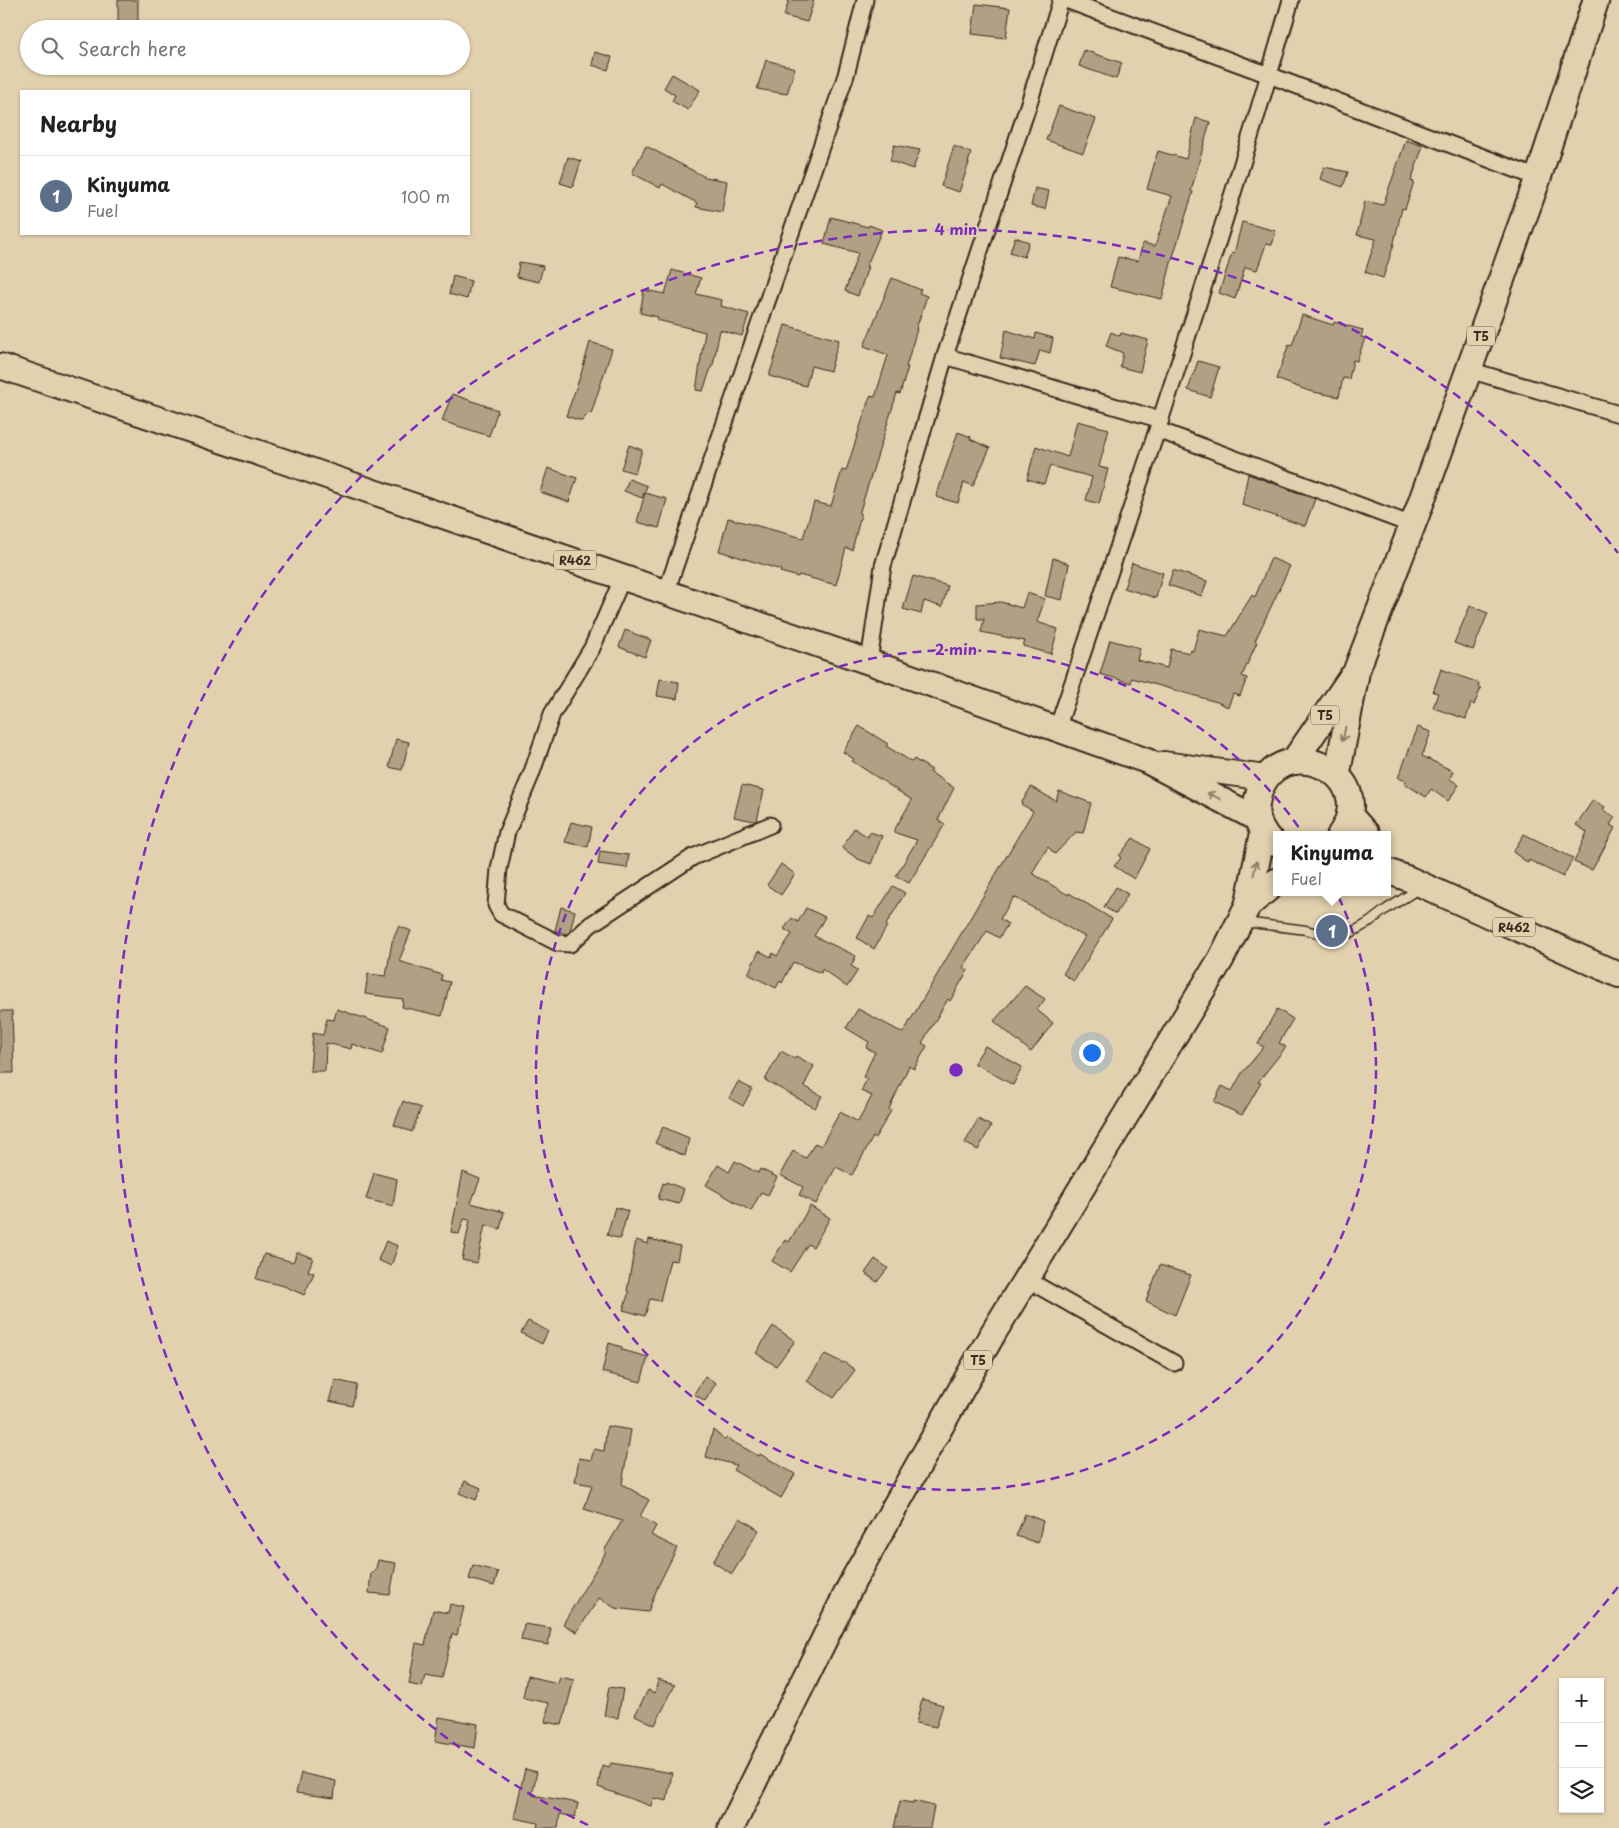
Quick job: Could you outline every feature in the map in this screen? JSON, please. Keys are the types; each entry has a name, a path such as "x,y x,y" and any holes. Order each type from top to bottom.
{"highway":[{"name":"T5","path":"1337,775 1357,669 1412,525 1538,178 1596,0"},
{"name":"T5","path":"1294,761 1357,669"},
{"path":"1266,832 1256,805 1258,792 1266,778 1278,767 1294,761 1310,761 1325,766 1337,775 1345,786 1349,800 1345,824"},
{"name":"T5","path":"731,1828 854,1578 992,1335 1221,959 1243,913 1266,832"},
{"name":"T5","path":"1243,913 1273,885"}],"main road":[{"name":"R462","path":"4,367 283,460 623,577 1147,761 1266,832"},
{"name":"R462","path":"1147,761 1266,778"},
{"path":"1345,824 1360,831"},
{"name":"R462","path":"1391,860 1407,878 1619,975"}],"street":[{"path":"666,592 846,75 865,0"},
{"path":"869,662 883,566 945,356 1061,0"},
{"path":"1066,0 1538,178"},
{"path":"1057,729 1160,425 1291,0"},
{"path":"945,356 1160,425 1412,525"},
{"path":"1468,370 1619,414"},
{"path":"623,577 592,648 552,714 531,775 507,832 496,905 501,914 558,943 570,944 590,925 693,857 770,825"},
{"path":"1026,1279 1174,1363"}],"lane":[{"path":"1243,913 1327,936 1351,933 1385,910 1407,878"}],"building":[{"path":"118,0 138,0 138,20 118,20"},
{"path":"789,0 814,0 807,22 784,16"},
{"path":"976,4 1010,8 1006,38 972,34"},
{"path":"1084,50 1122,63 1116,79 1079,66"},
{"path":"595,52 612,57 608,70 592,65"},
{"path":"766,60 795,68 787,94 757,89"},
{"path":"672,74 700,90 688,110 672,101 675,95 664,88"},
{"path":"1059,106 1096,119 1083,153 1046,140"},
{"path":"1196,118 1210,122 1191,191 1193,192 1162,299 1110,287 1118,257 1138,261 1143,243 1155,246 1172,196 1147,189 1158,151 1186,159"},
{"path":"1406,140 1423,146 1411,181 1414,182 1405,209 1402,208 1393,247 1383,278 1365,272 1376,239 1357,235 1365,201 1383,205"},
{"path":"894,145 920,150 913,169 890,161"},
{"path":"646,146 705,177 727,181 722,212 696,207 697,203 662,184 660,188 632,173"},
{"path":"954,146 971,153 959,192 941,186"},
{"path":"568,157 581,161 573,187 560,183"},
{"path":"1324,167 1348,172 1343,187 1320,179"},
{"path":"1035,188 1049,191 1045,209 1031,206"},
{"path":"831,217 868,227 869,225 882,230 866,267 868,267 858,296 845,291 858,253 824,244"},
{"path":"1242,222 1276,231 1272,245 1266,244 1257,270 1245,267 1235,299 1219,293 1232,253 1234,254"},
{"path":"1015,237 1029,242 1024,257 1010,252"},
{"path":"519,262 543,266 539,282 517,277"},
{"path":"672,270 701,278 696,294 722,300 721,306 749,314 742,336 720,330 713,365 703,391 696,390 705,332 657,320 658,317 640,313 644,290 665,294"},
{"path":"453,276 471,281 467,299 449,294"},
{"path":"892,278 921,290 919,293 927,296 916,329 900,394 897,393 859,514 861,515 852,550 846,548 836,585 780,572 781,570 719,551 728,518 803,538 814,502 831,506 842,470 846,471 870,396 875,397 888,355 864,346"},
{"path":"1302,315 1333,325 1334,322 1363,330 1361,337 1365,338 1357,361 1353,360 1349,379 1343,378 1339,397 1309,391 1276,379 1289,344 1292,345"},
{"path":"785,325 839,340 830,371 811,366 806,386 769,376"},
{"path":"1006,330 1035,339 1036,333 1053,338 1050,353 1040,350 1035,366 1000,358"},
{"path":"1111,332 1120,336 1121,333 1148,340 1140,372 1120,367 1123,353 1106,346"},
{"path":"590,342 612,349 591,414 588,413 582,421 566,416"},
{"path":"1198,361 1219,367 1210,397 1188,390"},
{"path":"452,394 498,410 489,436 442,421"},
{"path":"1077,421 1109,429 1099,467 1108,469 1099,504 1086,500 1092,477 1050,466 1044,484 1027,479 1036,446 1068,457"},
{"path":"958,432 990,448 973,486 964,482 958,503 936,497"},
{"path":"629,445 642,450 635,473 621,469"},
{"path":"548,468 577,478 569,502 540,492"},
{"path":"1248,474 1315,499 1305,526 1242,505"},
{"path":"629,479 647,486 642,498 624,491"},
{"path":"645,493 667,499 659,528 637,522"},
{"path":"1053,558 1069,564 1062,600 1045,596"},
{"path":"1271,558 1290,566 1255,641 1257,642 1242,676 1247,678 1240,696 1233,694 1228,707 1217,702 1132,678 1131,683 1100,674 1110,640 1140,648 1137,660 1167,668 1171,649 1190,653 1191,650 1193,651 1199,629 1227,636 1252,595 1255,597"},
{"path":"1132,563 1163,573 1156,598 1124,588"},
{"path":"1173,570 1207,581 1202,596 1168,585"},
{"path":"913,576 948,586 942,607 924,601 921,614 903,609"},
{"path":"1027,593 1045,599 1037,622 1058,629 1051,654 1023,646 1025,641 981,632 984,619 977,619 977,604 1001,602 1022,608"},
{"path":"1470,606 1488,613 1473,650 1454,643"},
{"path":"625,630 651,640 645,657 619,647"},
{"path":"1441,669 1479,683 1478,687 1481,688 1474,705 1471,703 1466,719 1433,708 1438,693 1433,692"},
{"path":"660,679 679,682 677,699 657,696"},
{"path":"859,726 912,762 914,759 932,770 930,772 954,788 938,820 945,824 909,883 896,876 917,840 893,832 912,800 852,761 854,759 843,752"},
{"path":"1418,727 1431,732 1422,756 1453,771 1450,779 1459,785 1448,801 1431,789 1426,797 1404,783 1406,781 1398,778"},
{"path":"396,739 409,742 402,770 389,767"},
{"path":"742,785 764,790 757,820 734,817"},
{"path":"1031,787 1056,801 1059,791 1091,803 1083,833 1076,832 1055,854 1048,847 1032,873 1112,919 1074,981 1063,974 1085,937 1014,897 1000,919 1008,924 999,938 987,931 963,968 968,970 922,1043 927,1046 914,1069 909,1066 889,1109 891,1111 875,1138 873,1137 852,1175 836,1167 816,1204 799,1195 803,1187 780,1175 793,1151 806,1158 815,1143 821,1146 840,1112 858,1122 872,1096 861,1091 867,1079 863,1077 875,1052 866,1048 869,1042 846,1028 858,1009 903,1033 1033,811 1021,804"},
{"path":"1593,800 1605,807 1603,810 1615,817 1610,825 1615,828 1592,870 1574,862 1587,832 1576,825"},
{"path":"571,822 592,827 588,847 565,842"},
{"path":"854,828 868,837 870,832 882,836 871,864 858,859 842,848"},
{"path":"1524,834 1573,858 1563,877 1529,860 1528,863 1513,852"},
{"path":"1133,838 1150,849 1134,879 1114,866"},
{"path":"600,851 629,855 627,868 598,864"},
{"path":"781,864 795,874 781,895 767,885"},
{"path":"893,886 905,893 874,949 857,938 869,916 873,918"},
{"path":"1116,887 1128,894 1116,914 1104,907"},
{"path":"561,907 575,911 570,932 567,934 555,931"},
{"path":"806,908 825,917 814,936 856,956 851,966 858,970 847,987 822,969 821,973 793,962 782,983 780,981 776,988 748,974 759,951 771,957 773,953 777,956 792,934 784,929 792,918 798,922"},
{"path":"399,926 411,931 399,961 442,975 441,980 450,982 442,1016 402,1007 403,999 365,994 368,974 386,976 392,942"},
{"path":"1025,986 1045,999 1037,1010 1053,1023 1031,1052 994,1021"},
{"path":"337,1009 390,1027 382,1054 352,1044 351,1049 326,1043 325,1071 310,1071 313,1033 323,1035 327,1019 334,1020"},
{"path":"1277,1009 1293,1019 1279,1043 1286,1047 1258,1082 1261,1083 1242,1115 1214,1102 1222,1086 1232,1091 1242,1073 1264,1047 1258,1044"},
{"path":"0,1011 12,1011 14,1073 0,1073"},
{"path":"985,1046 1022,1067 1013,1085 974,1063"},
{"path":"781,1051 795,1059 796,1056 814,1066 804,1086 822,1096 815,1108 765,1080"},
{"path":"738,1082 752,1089 743,1106 729,1098"},
{"path":"403,1101 421,1108 412,1132 394,1125"},
{"path":"978,1119 991,1126 978,1150 965,1143"},
{"path":"663,1127 689,1138 685,1156 655,1143"},
{"path":"735,1161 758,1173 760,1169 777,1177 768,1195 761,1192 751,1211 706,1185 718,1165 729,1172"},
{"path":"463,1172 480,1179 471,1203 504,1212 500,1229 485,1225 477,1263 462,1260 470,1220 464,1219 459,1234 451,1232"},
{"path":"374,1173 397,1179 393,1206 366,1199"},
{"path":"666,1182 684,1189 679,1204 658,1199 663,1183 665,1184"},
{"path":"810,1206 830,1218 813,1247 808,1244 790,1272 772,1261 785,1240 789,1242"},
{"path":"615,1207 628,1211 620,1239 607,1235"},
{"path":"649,1239 680,1246 677,1261 670,1260 660,1301 650,1299 645,1316 623,1310 629,1292 627,1291 636,1240 648,1244"},
{"path":"386,1241 398,1246 391,1266 378,1260"},
{"path":"297,1252 313,1258 308,1271 314,1273 304,1295 284,1286 256,1279 264,1254 293,1262"},
{"path":"875,1259 888,1268 877,1282 865,1273"},
{"path":"1160,1265 1191,1275 1175,1315 1146,1301"},
{"path":"528,1321 548,1331 542,1344 521,1333"},
{"path":"773,1326 795,1341 776,1366 756,1353"},
{"path":"609,1343 622,1347 622,1350 648,1357 641,1382 602,1372"},
{"path":"825,1354 844,1362 855,1370 834,1398 807,1381"},
{"path":"705,1376 716,1383 705,1401 694,1394"},
{"path":"335,1380 357,1385 352,1406 329,1401"},
{"path":"607,1426 631,1430 622,1484 649,1500 640,1516 656,1526 651,1535 677,1548 658,1586 648,1612 615,1608 599,1598 577,1632 563,1624 606,1552 604,1551 622,1521 584,1509 592,1485 575,1482 579,1458 591,1460 594,1449 604,1451"},
{"path":"713,1430 725,1440 726,1438 759,1456 760,1454 795,1474 781,1498 733,1470 736,1465 706,1457"},
{"path":"465,1481 481,1488 476,1500 459,1493"},
{"path":"1025,1514 1043,1521 1038,1543 1016,1536"},
{"path":"740,1518 759,1530 732,1574 713,1562"},
{"path":"378,1560 396,1563 390,1595 369,1593 371,1572 375,1572"},
{"path":"473,1565 498,1572 494,1586 469,1579"},
{"path":"450,1604 464,1607 457,1635 452,1634 442,1678 425,1675 422,1687 409,1684 416,1643 425,1645 433,1610 448,1613"},
{"path":"524,1624 551,1628 548,1645 521,1640"},
{"path":"527,1676 558,1683 560,1676 574,1679 562,1725 545,1722 549,1703 523,1698"},
{"path":"658,1680 675,1685 655,1725 635,1715 648,1690 655,1693"},
{"path":"609,1687 623,1689 618,1718 604,1716"},
{"path":"922,1699 943,1705 936,1727 916,1723"},
{"path":"439,1717 478,1724 475,1748 435,1741"},
{"path":"611,1763 672,1773 667,1801 653,1798 651,1806 598,1787 602,1765 609,1767"},
{"path":"525,1769 537,1772 532,1795 578,1803 575,1817 560,1814 558,1828 537,1828 538,1823 514,1818"},
{"path":"301,1773 336,1781 334,1798 296,1793"},
{"path":"900,1801 913,1803 913,1801 934,1806 930,1828 894,1828"}],"place":[{"name":"Kinyuma","path":"1332,931"}]}
